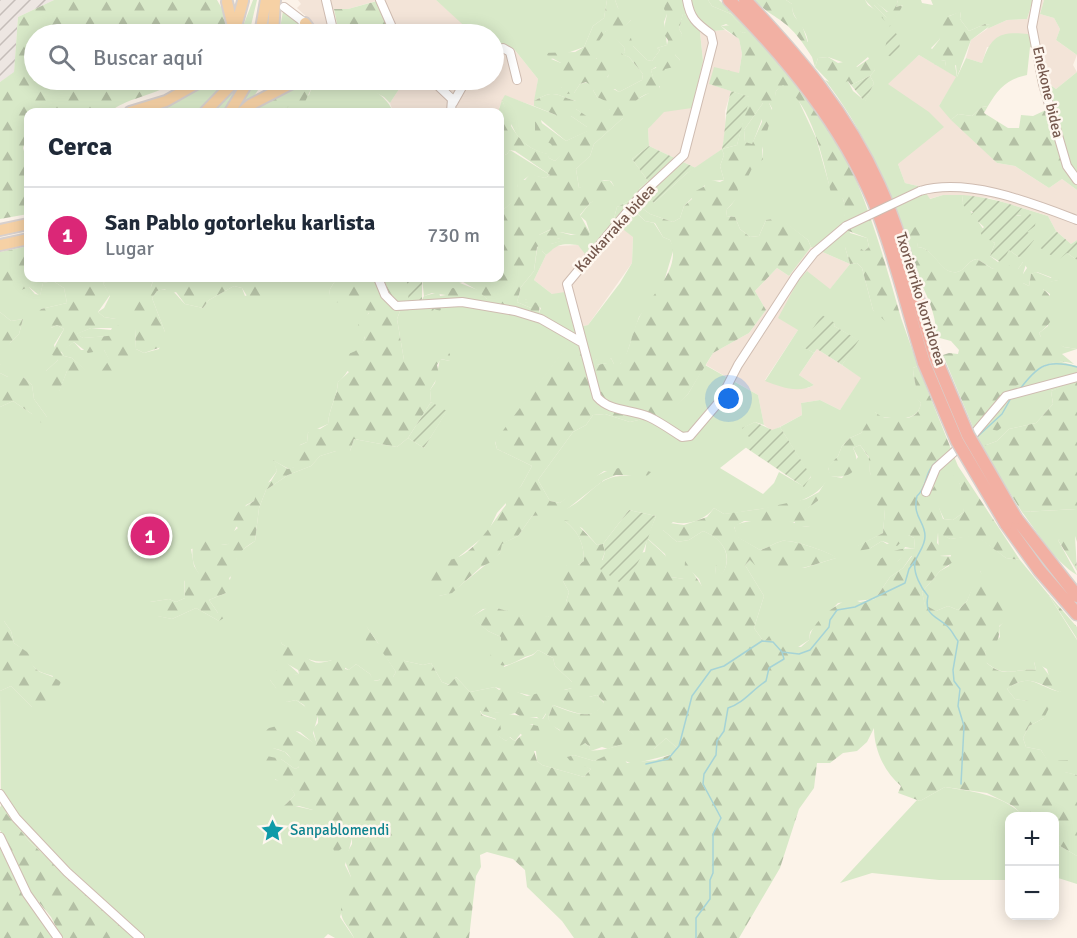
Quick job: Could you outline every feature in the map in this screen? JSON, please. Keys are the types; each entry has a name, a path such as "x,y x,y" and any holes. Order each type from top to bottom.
{"highway":[{"name":"Txorierriko korridorea","path":"729,0 811,93 858,167 884,228 930,361 1011,521 1039,570 1077,614"},
{"name":"Txorierriko korridorea","path":"745,0 820,86 868,161 897,232 930,361"},
{"name":"Txorierriko korridorea","path":"1011,521 1077,596"}],"main road":[{"path":"262,24 266,0"},
{"path":"226,1 232,24"},
{"path":"237,24 243,1"},
{"path":"271,24 278,6"},
{"path":"275,24 278,6"},
{"path":"143,108 166,101 185,90"},
{"path":"209,108 226,90"},
{"path":"232,108 243,90"},
{"path":"247,108 279,90"},
{"path":"0,230 24,225"},
{"path":"0,245 24,240"}],"street":[{"path":"326,0 332,24"},
{"path":"380,0 391,24"},
{"name":"Kaukarraka bidea","path":"687,0 689,13 695,24 711,34 713,43 684,154 677,164 642,194 567,284 597,397 603,404 651,418 685,438 719,402 738,365 796,276 814,253 846,226 920,191 947,188 1001,194 1077,220"},
{"name":"Enekone bidea","path":"1037,0 1032,27 1043,84 1064,159 1077,180"},
{"path":"226,1 236,4 243,1"},
{"path":"278,6 305,23"},
{"path":"504,49 510,52 517,80"},
{"path":"444,90 453,103"},
{"path":"452,108 460,90"},
{"path":"380,282 385,295 396,306 462,302 515,311 541,319 581,342"},
{"path":"926,492 936,468 973,435 1006,396 1077,377"},
{"path":"0,794 16,818 67,872 140,938"},
{"path":"0,837 27,894 58,938"}],"shaded area":[{"path":"0,0 54,0 18,17 14,73 0,82"},
{"path":"298,0 436,0 464,24 386,24 376,1 348,9 334,9 336,24 312,24 297,8 301,4"},
{"path":"1033,0 1044,0 1040,14 1054,18 1060,29 1056,40 1077,55 1073,65 1077,72 1056,89 1036,75 1033,47 987,47 982,63 966,58 971,40 987,29 1007,20 1027,19"},
{"path":"725,30 739,39 742,54 739,73 710,84 731,91 725,111 726,128 722,149 696,168 649,146 648,129 703,61 700,32"},
{"path":"504,45 514,49 538,79 534,106 505,96 499,108 392,108 390,103 398,90 504,90"},
{"path":"919,55 957,77 939,106 997,163 1015,166 1049,188 1062,179 1077,190 1077,240 1071,244 1056,231 1048,216 990,198 943,195 929,199 922,187 905,183 898,164 887,84"},
{"path":"613,222 633,236 632,263 588,325 574,328 552,294 534,280 546,255 556,246 578,245 586,253"},
{"path":"811,247 850,264 798,330 765,380 808,388 814,385 799,375 817,349 862,378 840,410 820,400 801,403 802,415 772,431 764,425 758,395 706,365 713,353 749,333 766,310 755,291 777,268 789,276"}],"green space":[{"path":"54,0 217,0 225,14 226,24 24,24 24,90 161,90 116,108 24,108 24,215 0,219 0,82 14,72 18,17"},
{"path":"253,0 257,0 251,24 244,24"},
{"path":"436,0 607,0 604,18 593,26 584,47 551,59 561,63 561,87 574,93 580,84 608,77 609,72 589,47 606,31 619,26 622,29 631,20 618,8 615,0 666,0 667,14 664,22 667,45 657,48 660,50 652,61 647,60 633,46 614,37 624,47 625,52 622,54 629,57 643,74 642,80 619,92 615,89 593,90 597,97 610,102 610,109 594,122 576,109 576,101 559,95 546,95 534,101 538,79 514,49 504,45 504,24 462,24"},
{"path":"607,0 615,0 618,8 631,12 631,20 622,30 619,27 617,30 606,31 597,44 591,47 599,53 596,59 617,56 617,61 605,81 597,81 591,85 586,82 580,84 574,93 567,94 561,87 561,63 543,53 575,52 584,47 593,26 604,18"},
{"path":"666,0 683,0 687,15 683,14 679,29 682,34 681,48 675,55 680,60 678,66 665,69 663,73 657,72 656,67 651,70 654,80 659,82 659,92 641,97 628,111 623,112 623,118 594,144 590,156 576,169 579,188 594,181 606,180 614,186 613,191 590,203 580,215 590,233 588,237 560,232 557,238 565,240 551,244 551,251 546,255 542,251 543,240 551,229 539,235 541,244 537,247 534,271 521,287 517,302 531,308 531,304 525,302 525,299 540,304 539,313 546,318 488,305 487,299 463,282 504,282 504,208 512,201 519,179 525,180 530,174 545,178 550,175 515,151 510,150 504,155 504,108 499,108 502,100 505,107 509,102 512,108 509,113 513,120 511,126 518,136 526,144 548,154 549,158 555,161 563,153 555,151 551,144 535,135 535,118 566,141 587,131 587,127 571,116 566,121 559,121 556,115 534,106 534,101 546,95 559,95 576,101 576,109 594,121 595,115 610,109 610,103 597,97 593,90 606,85 619,92 642,80 643,74 629,57 621,54 625,52 624,47 613,37 618,34 631,38 633,46 647,60 652,61 660,50 657,48 667,45 668,40 663,33 667,14 664,9"},
{"path":"683,0 708,0 712,6 731,14 747,32 743,33 726,24 721,26 725,30 700,32 703,61 692,108 664,112 648,129 649,146 632,159 648,181 639,189 654,203 687,173 722,149 724,155 720,166 724,180 709,181 684,206 680,218 673,222 650,214 631,200 617,207 613,222 585,254 578,245 563,245 551,251 551,244 563,240 557,238 560,232 571,235 590,233 586,221 580,216 590,203 614,186 611,181 604,180 579,188 576,169 590,156 594,144 623,118 623,112 634,101 660,87 654,81 651,70 672,65 680,60 675,55 682,34 679,29 683,13 686,15"},
{"path":"708,0 719,0 760,40 797,84 830,131 857,182 870,215 901,318 901,327 895,330 873,310 862,268 857,263 850,264 845,247 856,245 864,251 869,247 867,238 838,227 845,214 843,199 831,193 820,149 809,119 793,94 783,85 776,91 775,98 778,103 773,110 769,103 763,103 744,130 745,142 752,144 766,113 770,121 762,150 763,159 759,164 756,160 746,181 737,185 739,196 727,209 726,216 735,217 740,229 750,237 759,236 766,220 780,218 808,240 811,247 789,276 777,268 755,291 766,310 749,333 713,353 688,394 666,417 656,416 630,422 605,414 593,415 586,425 573,432 538,480 550,501 560,503 591,479 612,470 637,468 651,472 647,476 616,475 604,480 562,513 532,516 518,536 502,544 500,553 491,562 481,567 452,593 439,596 426,588 421,576 434,566 442,568 448,560 466,553 474,546 506,505 505,499 521,486 532,466 497,449 495,441 569,343 584,344 597,360 597,365 607,363 611,358 614,364 620,364 639,318 669,271 673,251 670,240 663,237 655,223 645,221 634,210 620,227 613,222 617,207 631,200 650,214 673,222 680,218 684,206 692,199 692,193 705,186 701,178 720,182 724,180 720,166 724,155 722,149 737,145 749,97 709,84 714,67 739,73 742,54 739,39 721,26 732,25 743,33 746,32 731,14 712,6"},
{"path":"754,0 786,0 792,4 794,15 801,22 808,43 802,42 790,28"},
{"path":"786,0 865,0 868,5 887,18 874,5 874,0 887,12 892,10 894,20 903,5 896,7 898,0 921,0 922,3 933,5 931,0 1033,0 1027,19 1007,20 987,29 990,25 985,24 969,31 960,19 961,12 949,16 938,34 940,39 931,48 941,60 946,61 945,66 955,65 957,77 966,58 982,63 989,47 997,37 1010,33 1028,34 1033,47 1030,47 1027,75 1014,79 1004,86 988,106 982,107 972,116 958,114 951,120 939,106 956,77 919,55 888,84 929,112 944,127 898,164 905,183 922,187 930,199 943,195 963,195 962,203 995,243 990,256 998,262 1009,250 1020,258 1026,232 1021,215 1015,216 1022,208 1048,216 1056,231 1040,247 1067,253 1077,260 1077,349 1064,347 1041,337 1039,333 1048,326 1050,294 1043,289 1043,283 1058,280 1037,272 1031,274 1029,286 1023,283 1023,274 1027,268 1023,262 1018,269 1013,270 1006,265 993,269 977,259 971,261 960,271 951,272 928,251 917,247 918,239 908,231 907,237 872,155 850,116 825,80 832,83 848,81 853,91 865,101 874,83 870,76 875,70 868,57 856,67 828,57 818,58 815,67 812,57 802,42 808,42 805,31 794,14 792,4"},
{"path":"865,0 898,0 896,7 903,5 895,20 891,19 891,11 888,12 874,1 874,5 887,18 886,22"},
{"path":"1044,0 1077,0 1077,55 1056,40 1060,29 1054,18 1040,14"},
{"path":"377,1 386,24 337,24 334,9 348,9"},
{"path":"283,11 297,19 300,24 281,24"},
{"path":"961,11 960,19 969,31 985,24 991,25 971,40 957,77 956,65 950,68 945,66 946,61 941,60 935,65 929,53 940,39 933,30 936,22"},
{"path":"890,25 898,36 900,48 893,58 884,53"},
{"path":"873,56 875,70 870,76 851,85 848,81 834,87 815,67 818,58 828,57 838,63 849,61 857,67"},
{"path":"1077,72 1077,185 1063,167 1036,75 1056,89"},
{"path":"870,76 874,83 865,102 851,85"},
{"path":"783,84 795,93 816,138 829,184 843,199 846,209 844,219 850,233 867,238 869,247 864,251 845,247 850,264 811,247 808,240 780,219 766,220 759,236 750,237 740,229 735,217 726,216 727,209 737,195 736,185 756,159 763,159 762,119 752,145 745,142 744,130 763,103 769,103 772,110 776,91"},
{"path":"194,90 218,90 201,108 157,108"},
{"path":"233,90 240,90 228,108 218,108"},
{"path":"248,90 258,90 254,96 237,108"},
{"path":"287,90 311,90 304,104 283,108 255,108"},
{"path":"311,90 372,90 391,108 283,108 309,95"},
{"path":"371,90 398,90 390,103"},
{"path":"731,91 750,97 737,145 722,149 728,105"},
{"path":"505,95 556,115 571,116 587,127 588,131 566,141 541,120 546,140 564,153 555,161 547,154 528,146 517,134 502,100"},
{"path":"988,106 984,113 1008,128 1019,128 1021,115 1033,116 1048,109 1063,167 1077,185 1077,190 1062,179 1049,188 1015,166 997,163 951,120 958,114 972,116 982,107"},
{"path":"649,146 696,168 687,173 654,203 639,189 648,181 632,159"},
{"path":"510,150 550,175 545,178 530,175 518,184 513,200 504,209 504,155"},
{"path":"963,195 1000,201 1022,208 1016,216 1030,214 1036,218 1035,226 1027,232 1032,234 1034,240 1020,258 1009,250 1002,263 990,256 995,243 982,236 980,231 984,227 971,215 973,212 967,210 962,203"},
{"path":"633,210 645,221 654,223 663,237 670,240 674,248 663,285 639,317 625,359 620,364 614,364 611,358 608,363 597,365 597,360 569,344 495,442 497,449 532,466 521,486 497,513 487,534 456,559 439,596 451,593 500,553 501,544 518,536 532,516 564,510 603,481 620,476 632,476 604,471 560,503 550,501 538,480 573,432 586,425 593,415 605,414 630,422 668,413 688,394 705,365 758,395 764,425 755,422 743,428 753,442 720,468 763,494 774,483 779,472 803,486 811,477 780,427 802,415 801,403 820,400 840,410 861,378 842,365 858,340 834,326 835,323 802,346 814,353 799,375 814,385 796,389 765,381 798,330 778,318 798,281 807,271 830,289 850,264 857,263 862,268 873,310 901,327 901,318 918,366 913,368 916,397 921,403 916,414 899,418 880,417 875,412 861,433 850,438 842,446 838,456 828,468 831,476 842,478 858,457 853,448 860,445 869,458 870,473 885,509 883,533 858,546 869,549 882,541 887,544 909,535 914,538 915,549 905,547 897,562 904,554 912,555 903,568 890,577 875,599 838,603 810,632 809,640 795,649 764,642 754,628 764,596 745,565 750,560 804,568 836,558 810,546 787,541 760,550 737,537 734,526 749,521 769,519 788,521 802,527 810,526 800,513 819,500 826,482 818,491 797,502 724,514 714,508 701,519 684,523 673,522 663,530 677,542 689,540 703,531 721,543 727,561 722,575 716,566 715,575 702,587 699,579 692,572 684,579 671,577 665,554 647,538 656,516 629,510 603,544 597,545 582,528 565,521 580,539 584,561 578,565 567,565 563,581 569,592 566,602 548,617 523,616 496,608 483,609 472,617 488,631 501,637 504,667 533,655 538,650 553,658 555,666 572,682 572,688 564,690 589,697 597,695 604,703 594,713 588,714 553,705 548,718 556,728 590,747 589,751 622,744 623,730 628,730 654,749 666,738 677,748 673,754 633,764 609,755 594,761 574,755 568,757 591,769 584,777 542,765 537,761 533,724 528,724 515,741 510,737 506,741 495,734 496,719 482,714 480,710 543,719 546,714 536,696 495,687 470,692 456,677 450,685 442,682 431,663 423,665 405,661 378,643 366,626 396,672 393,677 373,681 370,674 356,664 349,670 332,660 312,660 282,644 280,640 286,662 299,674 270,680 287,702 296,700 318,716 313,733 318,747 300,732 291,730 273,748 285,752 299,767 295,769 281,759 275,780 287,784 295,795 286,804 313,810 313,822 317,830 329,835 341,848 348,836 352,838 345,865 351,877 340,917 354,938 335,938 328,934 324,938 133,938 29,841 1,808 0,691 11,686 32,707 53,676 40,672 34,667 29,654 14,643 11,631 4,621 0,621 0,407 13,401 32,414 47,417 34,399 32,385 23,377 8,377 0,373 0,365 10,343 19,334 23,319 11,321 0,312 0,289 29,287 35,294 40,295 43,283 55,282 64,288 67,303 41,309 33,328 51,328 57,325 64,329 54,345 58,360 46,371 52,387 59,391 67,371 87,372 72,358 64,356 61,351 74,342 81,350 104,350 119,377 109,336 83,338 76,334 91,328 111,330 116,319 104,317 98,312 104,308 110,296 103,283 105,282 153,282 135,329 136,349 144,353 159,349 165,332 152,298 157,291 162,290 170,290 185,304 203,308 209,300 234,286 242,288 245,296 282,282 334,282 329,297 357,302 369,312 361,346 350,368 338,382 328,424 308,433 307,442 300,445 295,467 289,469 274,461 277,471 254,501 246,505 228,545 191,549 194,566 200,575 184,581 185,598 176,602 169,599 150,602 158,616 172,619 196,608 219,621 218,613 209,600 226,593 238,553 255,541 259,508 266,490 288,475 311,466 320,456 336,451 350,451 354,439 397,447 408,438 424,448 446,412 431,402 430,390 435,383 440,359 450,361 450,354 421,361 404,360 397,319 400,311 452,305 446,295 432,293 424,296 422,282 457,282 478,290 487,299 544,317 539,313 541,308 525,299 525,302 531,303 531,308 517,302 521,287 534,271 539,235 552,229 542,251 546,255 534,280 552,294 565,292 574,328 588,325 632,263 633,237 620,227"},
{"path":"917,226 920,234 917,247 928,251 951,272 960,271 971,261 977,259 993,269 1002,263 1018,269 1023,262 1027,261 1023,283 1029,286 1031,274 1036,272 1051,278 1054,273 1060,274 1058,280 1043,284 1043,289 1052,300 1055,311 1050,322 1039,333 1041,337 1048,337 1064,347 1077,349 1062,354 1074,364 1059,362 1047,365 1007,392 999,401 1001,412 1008,416 1008,423 997,431 988,428 977,437 943,355 958,354 959,350 951,341 936,337 933,312 915,270 907,237 908,231"},
{"path":"1056,231 1071,244 1077,240 1077,260 1067,253 1058,260 1039,247"},
{"path":"24,247 24,282 48,282 43,283 40,296 29,287 21,290 0,289 0,252"},
{"path":"55,282 105,282 103,283 110,295 98,312 104,317 116,319 119,328 91,328 77,334 83,338 119,335 127,347 131,364 119,377 107,378 101,372 109,360 104,350 88,353 74,342 61,352 88,372 72,376 67,371 59,392 43,383 46,371 58,360 51,354 64,329 57,325 51,328 33,329 29,323 41,309 67,303 64,288"},
{"path":"153,282 282,282 279,291 264,304 252,304 242,288 234,286 209,300 203,308 185,304 176,292 170,294 165,289 157,291 152,298 165,332 167,345 144,353 136,349 135,329 126,319 135,292 151,287"},
{"path":"334,282 408,282 422,300 424,296 439,292 440,296 446,295 446,290 453,288 468,291 463,306 442,307 440,311 434,309 429,318 425,315 424,309 400,311 397,319 404,360 415,357 421,360 443,348 450,354 450,361 441,359 437,365 439,375 430,390 431,402 408,438 397,447 354,439 350,451 336,451 320,456 311,466 288,475 266,490 259,508 255,541 242,550 237,557 236,572 229,578 232,585 226,593 209,600 218,613 226,609 230,614 219,621 196,608 172,619 147,614 146,608 150,602 169,599 176,602 185,598 184,570 199,574 192,556 195,537 218,536 221,544 228,545 229,535 238,528 232,523 236,512 254,501 259,487 271,481 277,471 273,460 288,469 294,467 290,462 293,451 307,442 308,433 314,428 320,429 328,424 338,382 349,372 342,368 341,357 356,351 360,346 365,337 358,325 369,313 349,301 327,307 330,289"},
{"path":"407,282 422,282 422,300 408,301 409,287"},
{"path":"0,312 11,321 23,319 19,334 10,343 9,359 0,365"},
{"path":"822,315 835,323 834,326 859,340 842,365 817,349 814,353 801,346"},
{"path":"1058,361 1077,366 1077,382 1051,391 1053,404 1036,423 1009,429 997,441 981,447 977,437 1001,412 999,401 1003,395 1026,377"},
{"path":"918,366 951,449 947,457 931,468 923,486 931,491 936,484 941,489 938,504 943,519 953,520 964,512 961,487 953,475 954,466 958,466 1020,560 1006,558 976,536 950,539 938,533 937,543 942,549 940,556 960,557 940,571 922,592 925,605 936,611 948,606 958,610 967,601 979,570 1014,615 999,626 997,642 985,651 987,663 1004,672 1036,670 1032,652 1062,693 1028,681 1022,681 1007,689 1015,699 1051,704 1044,718 1029,726 1023,738 1026,747 1041,750 1048,761 1068,760 1065,772 1077,775 1077,856 1059,845 1059,812 1020,812 1013,806 987,793 945,787 920,801 898,793 901,786 881,760 874,728 867,742 857,751 843,753 830,763 817,763 814,788 799,809 780,868 739,938 574,938 562,921 527,887 525,870 513,859 487,852 480,855 481,867 476,876 469,938 354,938 343,920 341,911 344,900 341,894 341,883 351,877 344,858 352,844 352,838 348,836 346,845 335,854 329,836 317,830 313,822 313,810 299,806 282,808 295,795 287,785 269,776 265,762 267,756 281,759 295,769 299,767 285,752 266,745 262,734 269,728 285,724 317,745 313,729 318,723 318,716 309,713 304,705 296,700 287,702 277,697 276,688 270,680 272,673 280,669 288,675 299,674 298,670 277,658 274,643 280,639 282,644 319,663 332,660 332,651 337,651 345,662 345,669 349,670 356,664 370,674 374,681 380,680 382,674 393,677 396,672 383,653 366,646 365,625 378,643 393,647 405,661 423,665 431,663 442,682 449,685 456,677 470,692 495,687 499,690 505,687 527,696 543,692 548,710 541,721 537,717 523,718 515,713 505,716 500,713 480,711 482,715 499,722 501,729 496,734 506,741 509,737 515,741 522,735 517,731 515,725 521,722 538,726 540,732 535,738 545,746 543,751 534,751 537,761 542,765 584,777 591,769 570,761 567,757 574,755 594,761 614,752 620,753 627,763 656,760 673,754 677,748 666,738 654,749 643,751 634,735 628,730 623,730 623,744 608,749 602,747 588,752 590,747 585,743 579,747 572,744 570,738 561,736 560,730 551,725 548,718 553,705 587,714 594,713 604,702 597,695 589,697 589,701 581,705 559,699 558,692 572,688 572,682 555,666 553,658 538,650 511,664 503,665 495,662 490,657 493,648 501,645 501,637 488,631 471,617 490,606 507,611 512,607 523,616 533,613 548,617 555,602 566,602 569,592 563,581 554,578 549,570 556,567 562,570 567,565 578,565 584,561 579,538 564,520 575,522 597,545 603,544 605,552 602,560 645,552 647,538 668,559 671,577 684,579 685,561 702,586 709,579 711,570 715,574 716,565 722,574 727,560 724,548 715,538 703,531 689,540 677,542 663,530 663,522 684,525 707,517 714,508 724,514 806,499 819,492 826,481 826,489 819,500 801,513 809,518 810,526 802,527 801,536 795,531 795,522 744,521 734,527 738,537 760,550 787,541 810,546 837,558 791,569 775,565 766,570 756,566 750,560 745,565 764,596 754,628 764,642 770,635 779,635 787,646 801,647 809,640 819,621 838,605 850,598 860,602 875,599 890,577 903,568 912,556 904,555 897,562 880,568 874,564 893,552 915,549 914,538 909,535 897,546 882,541 869,549 857,551 857,546 883,533 885,509 876,505 869,457 860,445 853,448 857,461 856,467 849,474 830,476 828,467 838,456 842,446 850,438 861,433 874,411 886,418 899,414 907,418 917,413 921,403 915,397 913,368"},
{"path":"0,373 8,377 23,377 32,385 34,399 47,417 44,423 35,421 32,414 13,401 0,407"},
{"path":"1077,381 1077,509 1022,512 981,447 997,441 1009,429 1036,423 1053,404 1051,391"},
{"path":"431,402 447,411 424,448 408,438"},
{"path":"755,422 772,430 780,427 811,476 804,487 745,447 752,441 742,428"},
{"path":"951,449 958,466 954,466 962,491 964,512 953,520 944,519 931,491 923,486 932,468 947,457"},
{"path":"1077,509 1077,542 1075,536 1058,540 1077,575 1054,554 1022,512"},
{"path":"629,510 656,516 639,561 622,584 600,569 605,552 603,544"},
{"path":"938,532 950,539 976,535 1006,558 1020,560 1048,594 1077,640 1077,775 1064,772 1067,761 1048,762 1041,750 1026,747 1023,738 1029,726 1044,718 1027,701 1015,699 1007,689 1022,681 1028,681 1061,692 1050,680 1047,669 1034,662 1036,670 1010,672 999,670 986,662 985,651 1000,637 999,627 1005,620 980,571 967,601 958,610 948,606 936,611 925,606 922,592 940,571 949,566 951,555 939,556"},
{"path":"1068,535 1075,536 1077,571 1058,540"},
{"path":"1048,594 1077,627 1077,640 1076,637"},
{"path":"0,621 4,621 11,631 14,643 30,654 31,661 37,670 61,682 56,692 38,708 32,707 11,686 0,691"},
{"path":"945,787 997,798 1019,812 1005,812 1005,880 939,880 872,873 840,883 917,800 920,801"},
{"path":"0,806 29,841 133,938 62,938 51,917 25,885 0,830"},
{"path":"1059,845 1077,856 1077,884 1059,878"},
{"path":"0,848 25,899 53,938 0,938"}],"waterway":[{"path":"1020,389 1032,374 1044,366 1058,364 1077,367"},
{"path":"977,437 1002,414 1011,398"},
{"path":"944,457 932,467 917,496 916,509 925,536 916,558 915,571 928,596 927,607 948,627 958,641 953,670 954,681 960,689 958,706 964,726 961,784"},
{"path":"696,938 696,918 710,899 713,834 721,818 703,784 704,774 716,755 717,741 724,731 728,708 739,703 766,681 769,668 784,659 782,652 799,654 810,650 829,627 830,620 837,610 855,607 905,583 909,569 915,561"},
{"path":"646,764 668,759 679,746 692,696 711,670 724,666 762,641 773,642 782,652"}],"place":[{"name":"San Pablo gotorleku karlista","path":"150,536"},
{"name":"Sanpablomendi","path":"272,830"}]}
